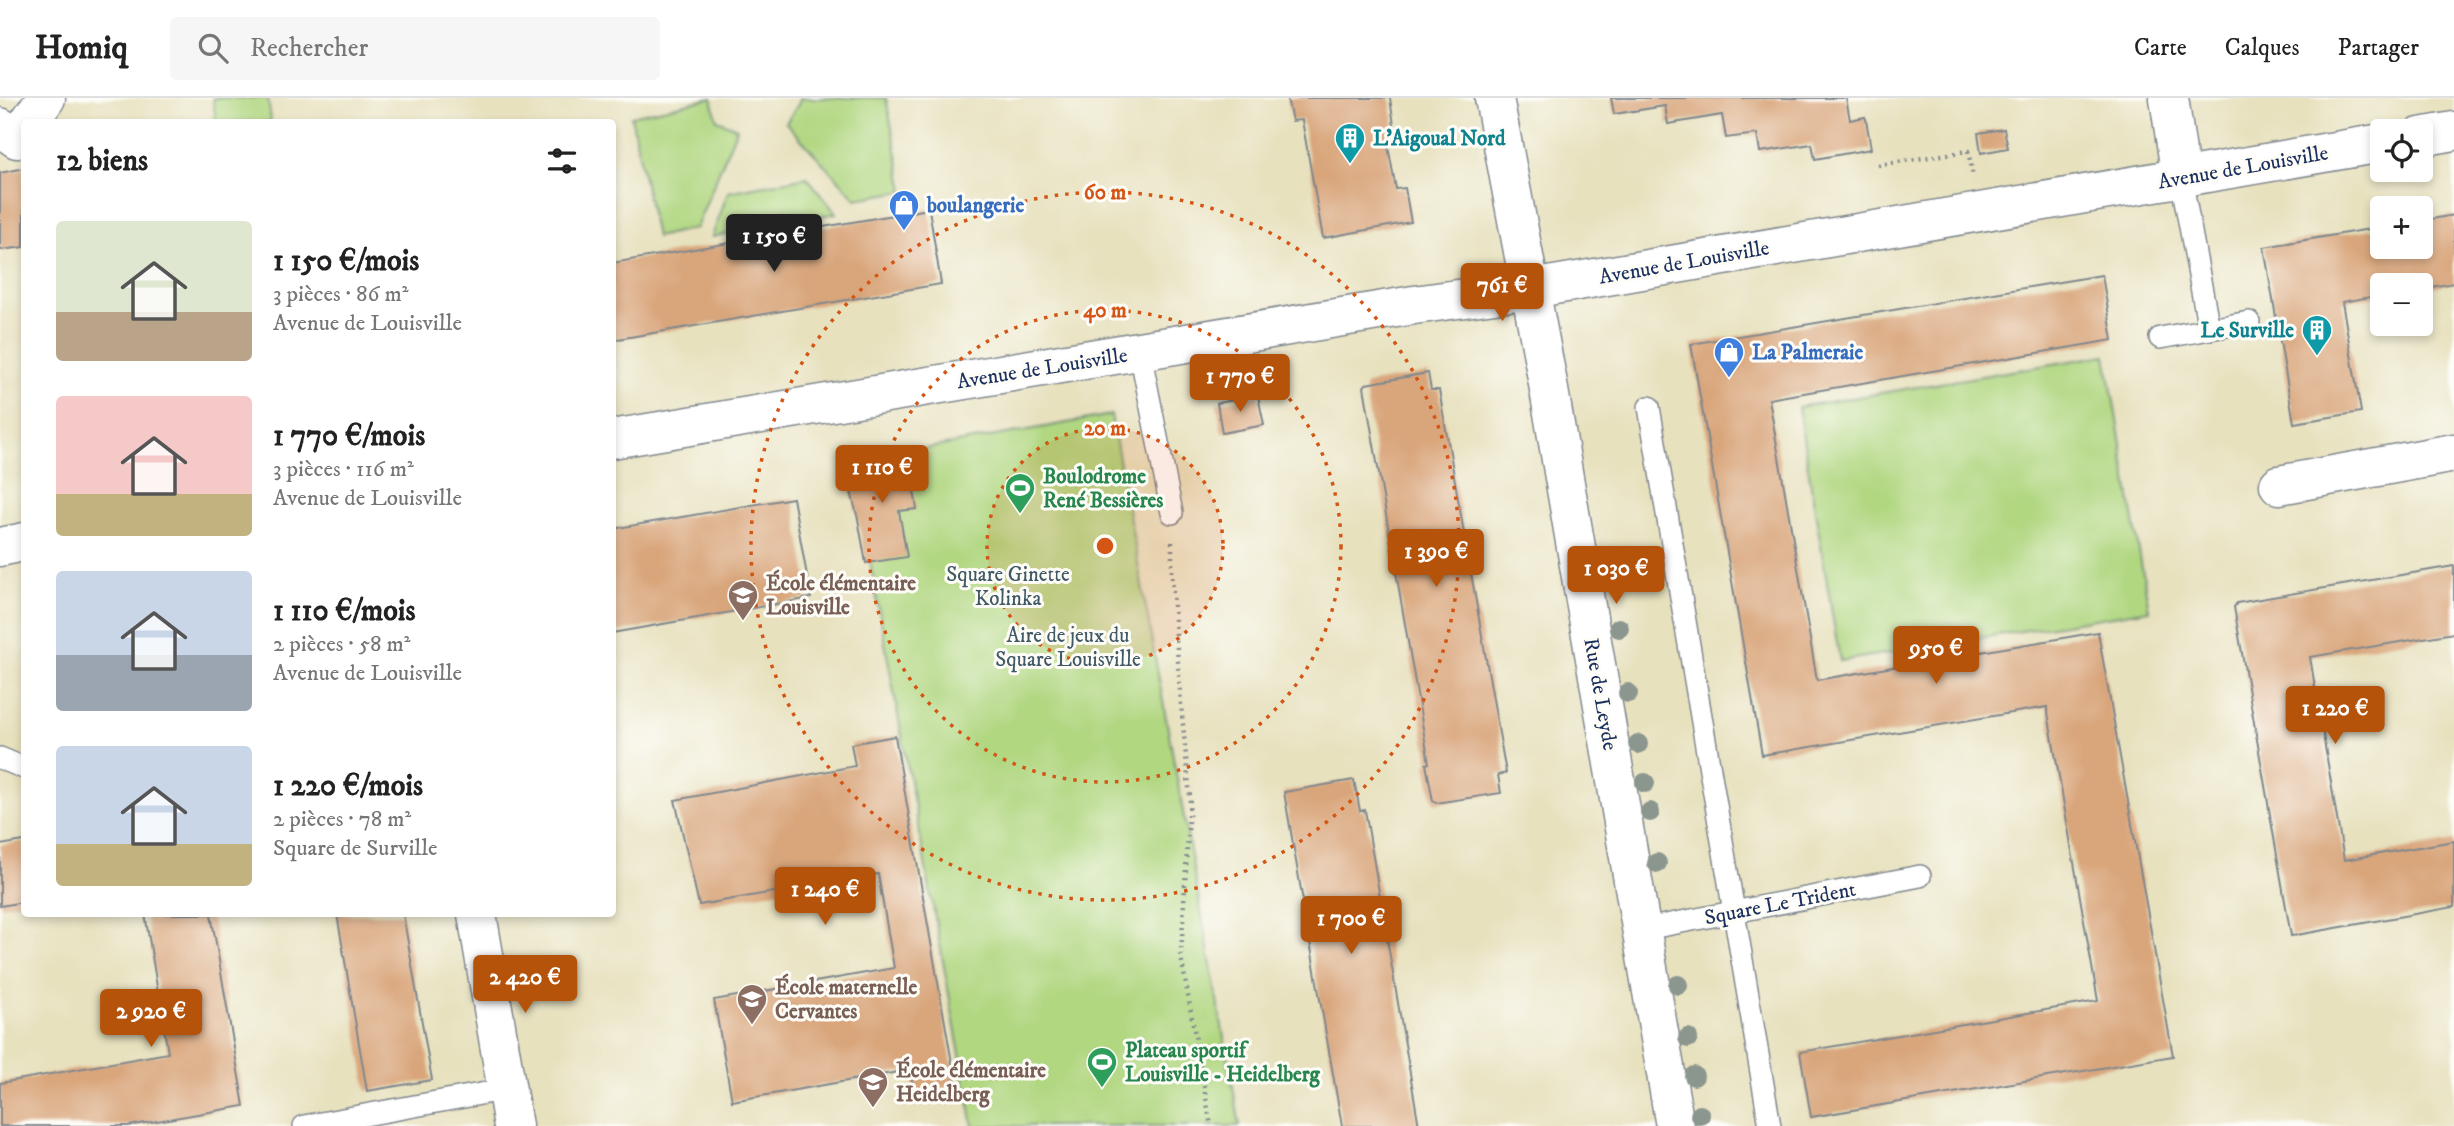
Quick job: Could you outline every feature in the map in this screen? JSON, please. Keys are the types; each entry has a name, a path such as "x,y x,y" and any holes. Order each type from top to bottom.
{"street":[{"path":"31,119 46,98"},
{"name":"Rue de Leyde","path":"1494,98 1531,289 1675,1126"},
{"path":"2169,98 2181,178"},
{"path":"0,127 17,139 21,133"},
{"path":"2433,135 2454,131"},
{"name":"Avenue de Louisville","path":"616,438 1428,303 1531,289 2370,145"},
{"path":"2278,485 2454,453"},
{"path":"0,547 21,543"},
{"path":"478,917 513,1126"}],"lane":[{"path":"2181,178 2209,329"},
{"path":"2160,338 2249,322"},
{"path":"1140,352 1172,513"},
{"path":"1649,407 1770,1126"},
{"path":"0,758 21,767"},
{"name":"Square Le Trident","path":"1640,930 1920,876"},
{"path":"304,1126 508,1088"}],"path":[{"path":"1878,165 1968,151 1980,211"},
{"path":"1172,513 1172,580 1190,798 1181,956 1211,1126"}],"green space":[{"path":"213,98 268,98 271,119 216,119"},
{"path":"712,98 717,120 737,128 696,228 656,237 631,116"},
{"path":"800,98 886,98 904,191 856,199 786,123"},
{"path":"807,177 836,213 712,237 728,192"},
{"path":"2106,355 2149,610 1840,661 1798,407"},
{"name":"Square Ginette Kolinka","path":"1111,415 1240,1126 973,1126 852,462"}],"building":[{"name":"L'Aigoual Nord","path":"1287,98 1390,98 1396,139 1387,141 1396,189 1405,188 1411,222 1323,238 1302,120 1292,121"},
{"path":"1611,98 1846,98 1850,120 1866,119 1871,149 1815,159 1812,144 1760,152 1757,134 1726,138 1722,115 1668,124 1665,106 1614,114"},
{"path":"2004,129 2008,148 1981,153 1978,133"},
{"path":"21,169 21,247 0,250 0,173"},
{"path":"929,209 941,284 616,339 616,262"},
{"name":"Le Surville","path":"2454,215 2454,283 2433,287 2433,273 2370,273 2370,297 2342,302 2361,412 2294,423 2264,247 2370,229 2370,259 2433,259 2433,219"},
{"path":"2102,275 2113,340 1769,399 1817,680 2098,632 2173,1056 1811,1117 1800,1052 2098,1001 2047,707 1762,755 1691,344"},
{"path":"1428,373 1431,390 1439,390 1506,773 1498,775 1501,793 1436,803 1433,801 1426,764 1429,763 1364,387 1366,384"},
{"path":"1258,396 1264,425 1222,433 1217,403"},
{"path":"908,453 917,509 899,511 907,557 866,563 845,468"},
{"path":"793,498 811,598 616,632 616,528"},
{"path":"2454,566 2454,633 2310,657 2344,860 2454,841 2454,907 2291,936 2234,607 2237,603"},
{"path":"895,736 956,1086 914,1093 910,1070 732,1101 714,1000 894,968 878,874 699,905 675,800 855,766 851,744"},
{"path":"1354,780 1360,811 1365,810 1419,1126 1342,1126 1284,792"},
{"path":"21,842 21,902 0,906 0,845"},
{"path":"145,917 212,917 244,1106 128,1126 0,1126 0,1083 168,1053"},
{"path":"338,917 404,917 432,1080 367,1091"}],"place":[{"name":"L'Aigoual Nord","path":"1350,165"},
{"name":"boulangerie","path":"904,232"},
{"name":"Le Surville","path":"2317,357"},
{"name":"La Palmeraie","path":"1729,379"},
{"name":"Boulodrome René Bessières","path":"1020,515"},
{"name":"École élémentaire Louisville","path":"743,622"},
{"name":"École maternelle Cervantes","path":"752,1026"},
{"name":"Plateau sportif Louisville - Heidelberg","path":"1102,1089"},
{"name":"École élémentaire Heidelberg","path":"873,1109"}],"park label":[{"name":"Aire de jeux du Square Louisville","path":"1068,647"}]}
